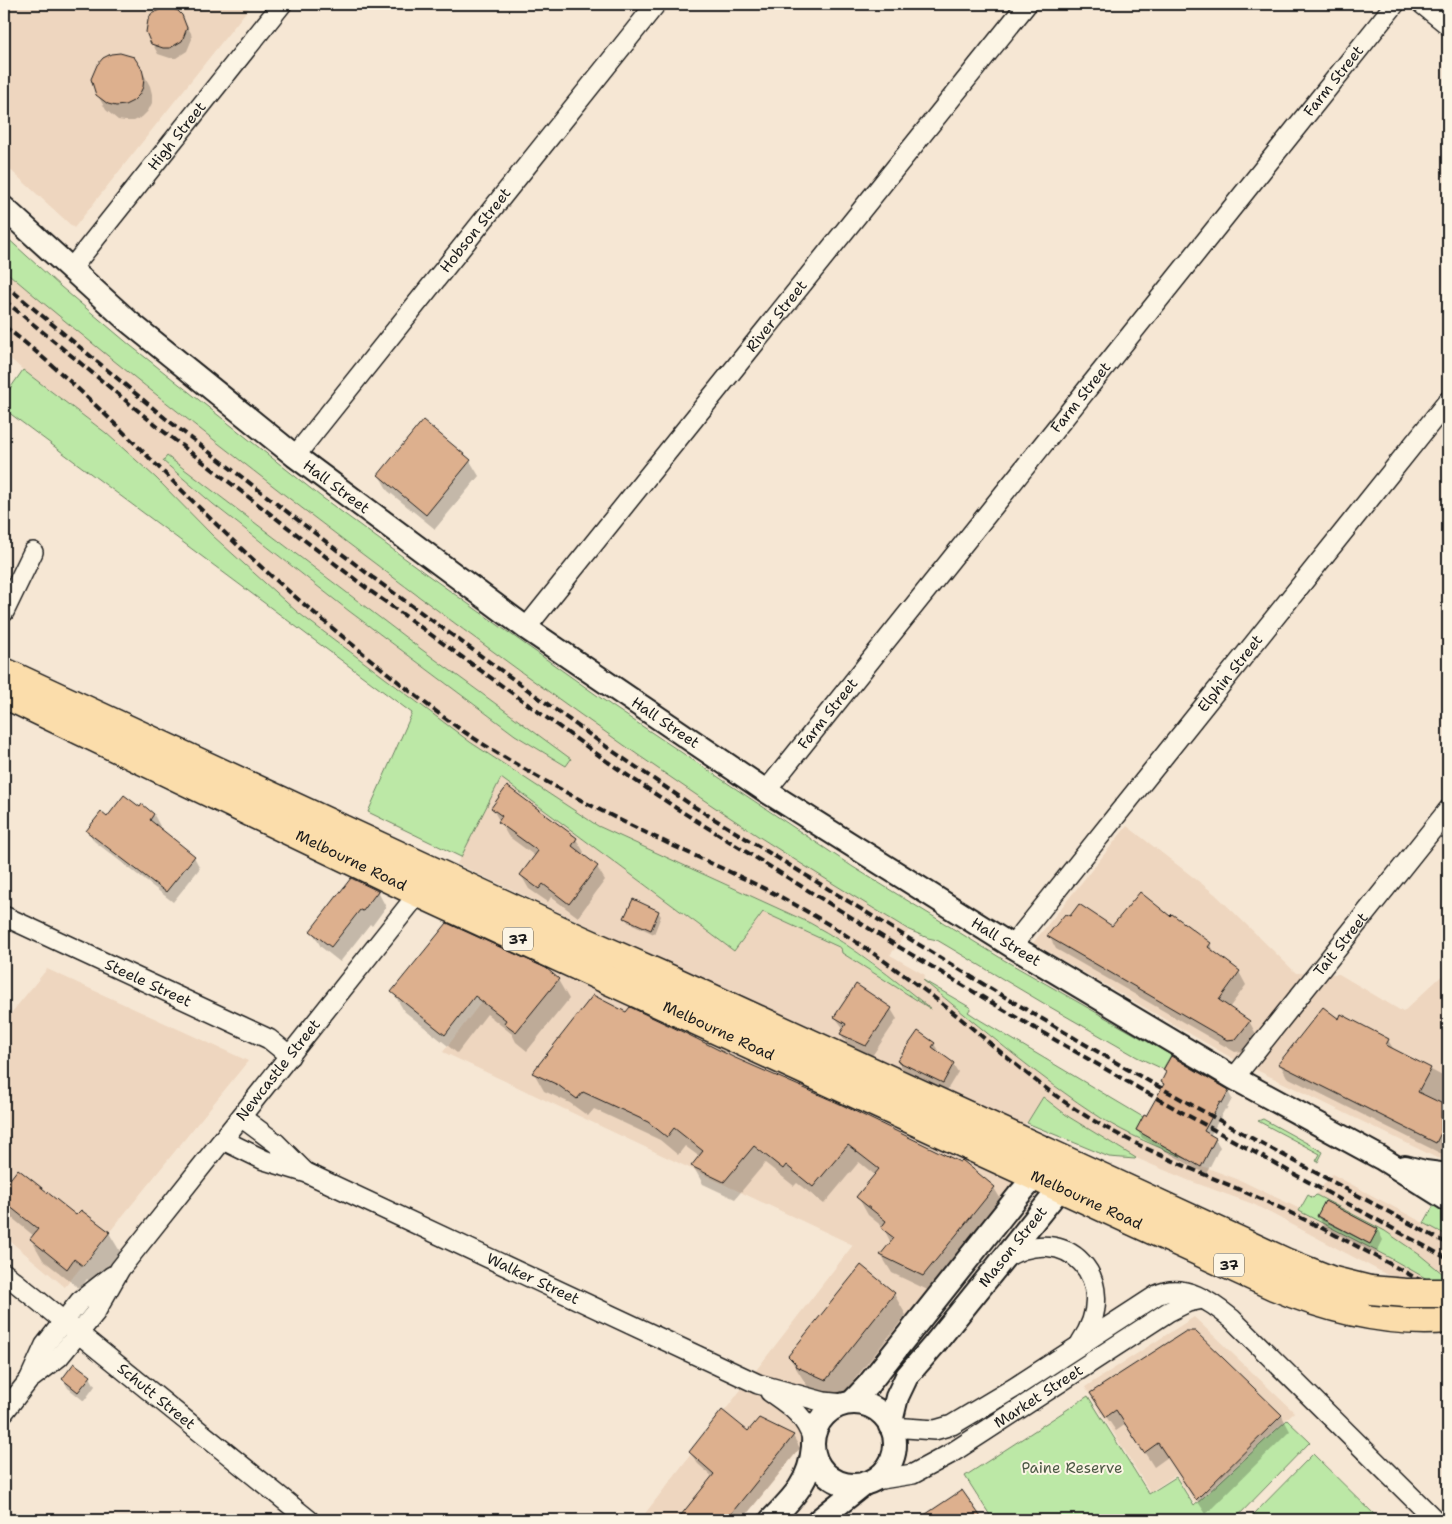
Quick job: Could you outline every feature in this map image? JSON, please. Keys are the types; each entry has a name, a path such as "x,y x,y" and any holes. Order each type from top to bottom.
{"main road":[{"name":"Melbourne Road","path":"4,672 427,883 1036,1176 1295,1295 1338,1309 1379,1317 1448,1319"},
{"name":"Melbourne Road","path":"4,694 427,883 1062,1159 1304,1271 1347,1285 1370,1290 1406,1293 1448,1292"}],"street":[{"name":"High Street","path":"71,269 282,4"},
{"name":"Hobson Street","path":"296,456 656,4"},
{"name":"River Street","path":"526,628 1026,4"},
{"name":"Farm Street","path":"766,791 1396,4"},
{"path":"1422,4 1448,25"},
{"name":"Hall Street","path":"4,208 128,322 296,456 526,628 766,791 1012,946 1234,1078 1381,1158 1448,1200"},
{"name":"Elphin Street","path":"1012,946 1448,401"},
{"path":"4,612 33,552"},
{"name":"Tait Street","path":"1234,1078 1448,810"},
{"name":"Newcastle Street","path":"4,1412 29,1380 59,1356 95,1313 120,1268 427,883"},
{"name":"Steele Street","path":"4,916 269,1039 290,1056"},
{"name":"Walker Street","path":"241,1117 276,1143 307,1173"},
{"name":"Walker Street","path":"222,1140 264,1160 307,1173 758,1384 790,1406 802,1417 809,1426 813,1444"},
{"name":"Hall Street","path":"1381,1158 1417,1171 1448,1175"},
{"path":"1061,1187 1062,1159"},
{"name":"Mason Street","path":"847,1404 868,1385 1036,1176 1062,1159"},
{"name":"Mason Street","path":"890,1426 897,1397 907,1376 1061,1187"},
{"path":"1003,1259 1029,1248 1049,1247 1066,1252 1083,1264 1094,1282 1096,1301 1093,1321 1079,1345"},
{"name":"Newcastle Street","path":"29,1380 45,1345 63,1322 80,1302 120,1268"},
{"name":"Schutt Street","path":"4,1273 308,1520"},
{"name":"Market Street","path":"890,1426 935,1430 947,1427 1007,1392 1157,1295 1166,1291 1179,1290 1203,1298 1232,1319 1435,1520"},
{"name":"Market Street","path":"867,1482 919,1471 950,1454 1168,1312 1188,1302 1203,1298"},
{"name":"Walker Street","path":"758,1384 824,1402 847,1404"},
{"path":"771,1520 803,1484 810,1466 816,1428 823,1417 832,1409 847,1404 871,1407 882,1415 890,1426 894,1443 891,1458 885,1470 820,1520"},
{"path":"813,1444 819,1466 828,1475 846,1484 867,1482"}],"shaded area":[{"path":"4,4 252,4 74,228 4,164"},
{"path":"4,270 192,423 399,582 587,718 760,837 909,930 890,955 925,975 923,980 1010,1052 1102,1119 1137,1138 1201,1167 1242,1181 1300,1209 1299,1211 1429,1280 1395,1279 1253,1204 1190,1181 1136,1158 1069,1117 1043,1097 1023,1128 895,1071 457,864 501,778 734,951 763,912 841,948 842,953 926,1005 870,960 840,940 810,923 598,826 470,742 296,611 213,536 156,478 106,433 23,370 4,353","holes":["167,456 571,760 565,766 515,735 349,611 212,504 163,461"]},
{"path":"1127,826 1215,894 1296,973 1339,974 1403,1012 1448,970 1448,1159 1437,1158 1230,1057 1033,943"},
{"path":"522,949 1021,1177 742,1520 640,1520 853,1245 443,1052"},
{"path":"47,969 248,1061 65,1287 4,1236 4,1022"},
{"path":"1332,1174 1448,1236 1448,1277 1385,1231 1316,1195"},
{"path":"1194,1317 1294,1412 1195,1503 1176,1475 1150,1492 1085,1387"}],"green space":[{"path":"4,235 61,287 131,346 320,496 429,576 612,706 853,867 1004,960 1171,1055 1163,1069 1137,1057 937,940 909,930 835,885 701,798 522,673 254,471 4,270"},
{"path":"23,370 106,433 156,478 213,536 296,611 470,742 598,826 810,923 843,942 931,1009 842,953 841,948 763,912 734,951 501,778 461,857 368,812 412,713 4,409 4,397"},
{"path":"167,456 421,649 571,759 566,766 515,735 349,611 213,504 163,461"},
{"path":"923,980 971,1008 968,1012 980,1020 1143,1117 1136,1130 1187,1159 1122,1130 1101,1118 1010,1052"},
{"path":"1043,1097 1069,1117 1136,1158 1109,1157 1027,1123"},
{"path":"1263,1119 1323,1152 1318,1162 1316,1161 1320,1154 1258,1121"},
{"path":"1308,1195 1313,1198 1316,1195 1385,1231 1420,1255 1448,1278 1429,1280 1299,1211","holes":["1325,1201 1378,1229 1370,1244 1317,1217"]},
{"path":"1434,1205 1448,1212 1448,1236 1424,1223"},
{"name":"Paine Reserve","path":"1088,1396 1149,1494 1176,1477 1194,1506 1287,1420 1310,1442 1234,1520 993,1520 965,1476"},
{"path":"1313,1454 1380,1520 1248,1520"}],"building":[{"path":"163,8 177,10 182,15 187,28 182,41 170,48 151,44 146,32 151,14"},
{"path":"120,53 134,57 142,69 144,78 143,87 133,101 125,105 116,106 108,104 96,95 91,79 97,65 103,58 111,54"},
{"path":"423,420 471,460 426,515 378,475"},
{"path":"507,786 577,838 572,846 598,866 569,904 543,884 539,889 520,875 538,851 498,822 502,816 491,808"},
{"path":"124,795 140,807 142,804 154,814 150,820 195,856 166,892 86,831 101,812 107,817"},
{"path":"351,878 378,891 363,911 360,910 331,947 310,931"},
{"path":"1140,892 1170,916 1172,914 1211,943 1208,947 1240,971 1219,1000 1250,1021 1236,1039 1227,1040 1047,936 1065,914 1070,916 1079,904 1112,926"},
{"path":"633,899 659,911 651,930 624,918"},
{"path":"447,923 546,968 559,979 516,1032 504,1023 506,1020 475,996 445,1035 391,992"},
{"path":"856,984 892,1008 866,1046 840,1034 846,1024 834,1017"},
{"path":"593,995 626,1012 630,1007 733,1057 838,1103 960,1162 962,1160 995,1187 923,1276 880,1255 894,1238 881,1228 886,1221 856,1197 879,1169 848,1145 813,1187 786,1165 783,1169 754,1146 724,1182 691,1166 703,1151 674,1128 667,1137 648,1122 583,1092 577,1099 558,1085 532,1073"},
{"path":"1323,1007 1339,1019 1341,1014 1389,1039 1386,1045 1431,1068 1418,1092 1441,1103 1441,1133 1436,1143 1278,1064"},
{"path":"918,1031 935,1043 932,1047 954,1063 943,1083 897,1061"},
{"path":"1171,1056 1229,1090 1204,1131 1216,1138 1201,1167 1136,1130 1164,1084 1161,1082 1166,1072 1163,1070"},
{"path":"18,1169 76,1215 81,1210 110,1232 83,1266 74,1259 67,1269 30,1239 38,1229 4,1202 4,1187"},
{"path":"1325,1201 1378,1229 1370,1244 1317,1216"},
{"path":"861,1265 895,1293 826,1380 795,1366 796,1364 788,1356"},
{"path":"1186,1331 1195,1331 1282,1415 1196,1500 1158,1443 1144,1453 1116,1410 1106,1417 1090,1393"},
{"path":"74,1363 91,1376 78,1392 62,1379"},
{"path":"722,1410 748,1431 759,1418 794,1435 726,1520 677,1520 714,1474 689,1452"},
{"path":"962,1490 983,1520 917,1520"}],"railway":[{"path":"4,284 165,418 372,577 611,750 693,806 988,987 1127,1069 1448,1244"},
{"path":"4,300 159,428 369,590 608,762 676,808 894,944 1019,1019 1140,1089 1448,1259"},
{"path":"4,326 87,397 235,543 274,578 375,663 431,708 466,733 536,776 585,802 766,889 822,920 863,946 922,988 1053,1094 1086,1116 1156,1153 1298,1216 1448,1295"}]}
